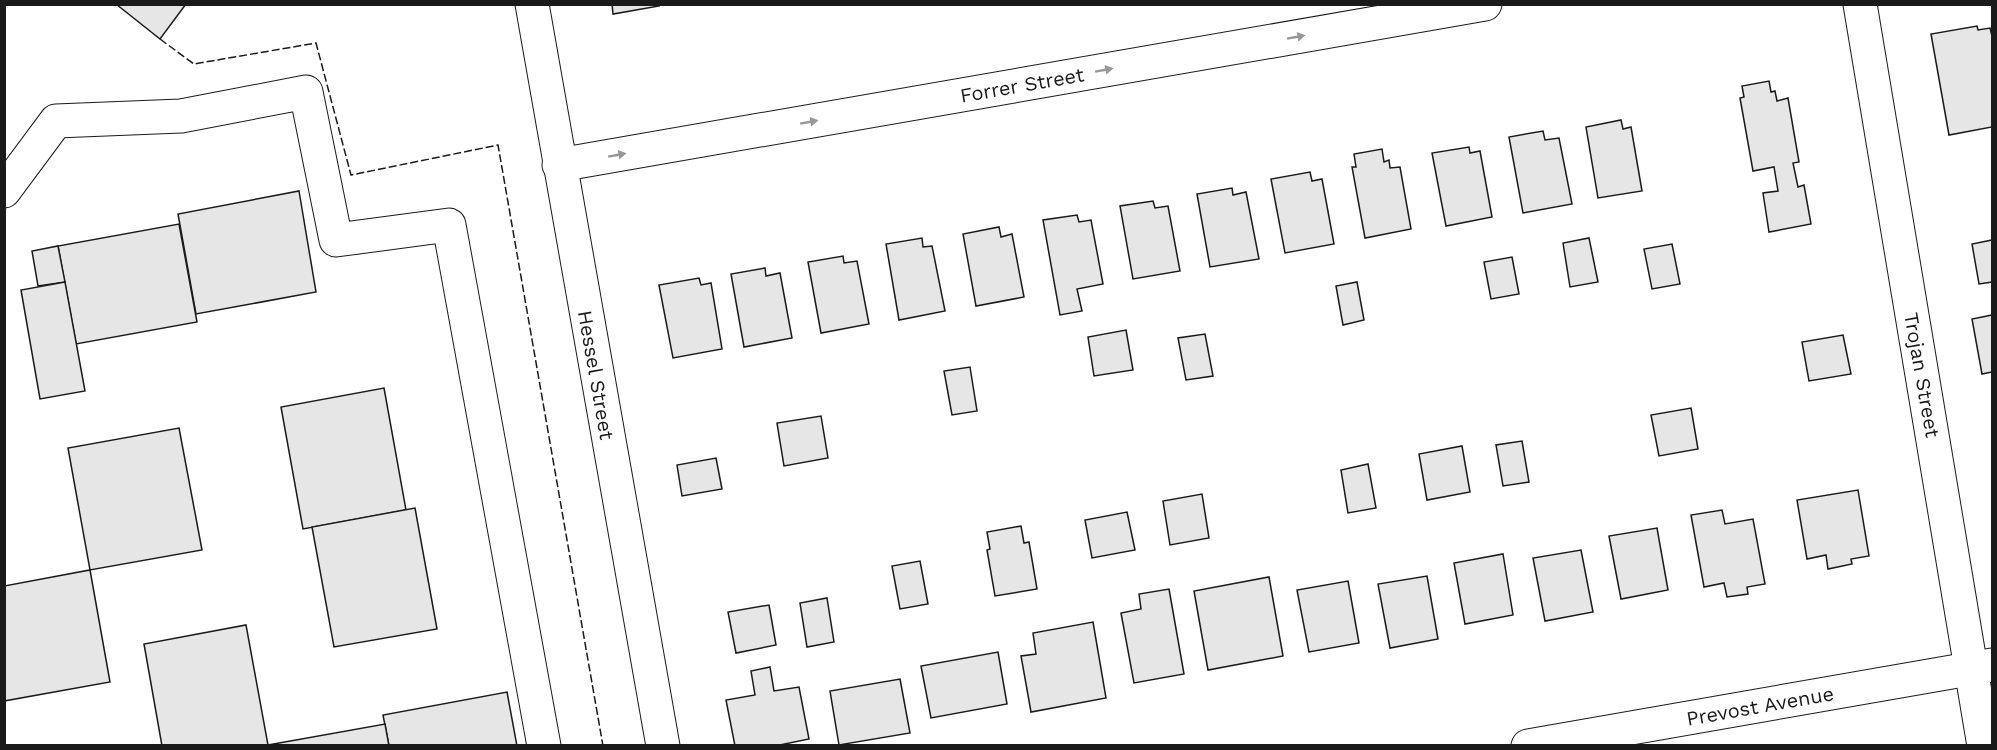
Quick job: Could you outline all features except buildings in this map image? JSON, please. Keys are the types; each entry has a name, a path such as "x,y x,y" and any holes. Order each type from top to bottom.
{"street":[{"name":"Hessel Street","path":"532,4 663,746"},
{"name":"Forrer Street","path":"559,165 1485,4"},
{"name":"Trojan Street","path":"1860,4 1982,666 1984,746"},
{"path":"4,191 56,121 181,116 306,92 336,240 449,225 544,746"},
{"name":"Prevost Avenue","path":"1528,746 1982,666"}],"fence":[{"path":"160,39 194,64 316,43 351,175 498,145 603,746"}]}
